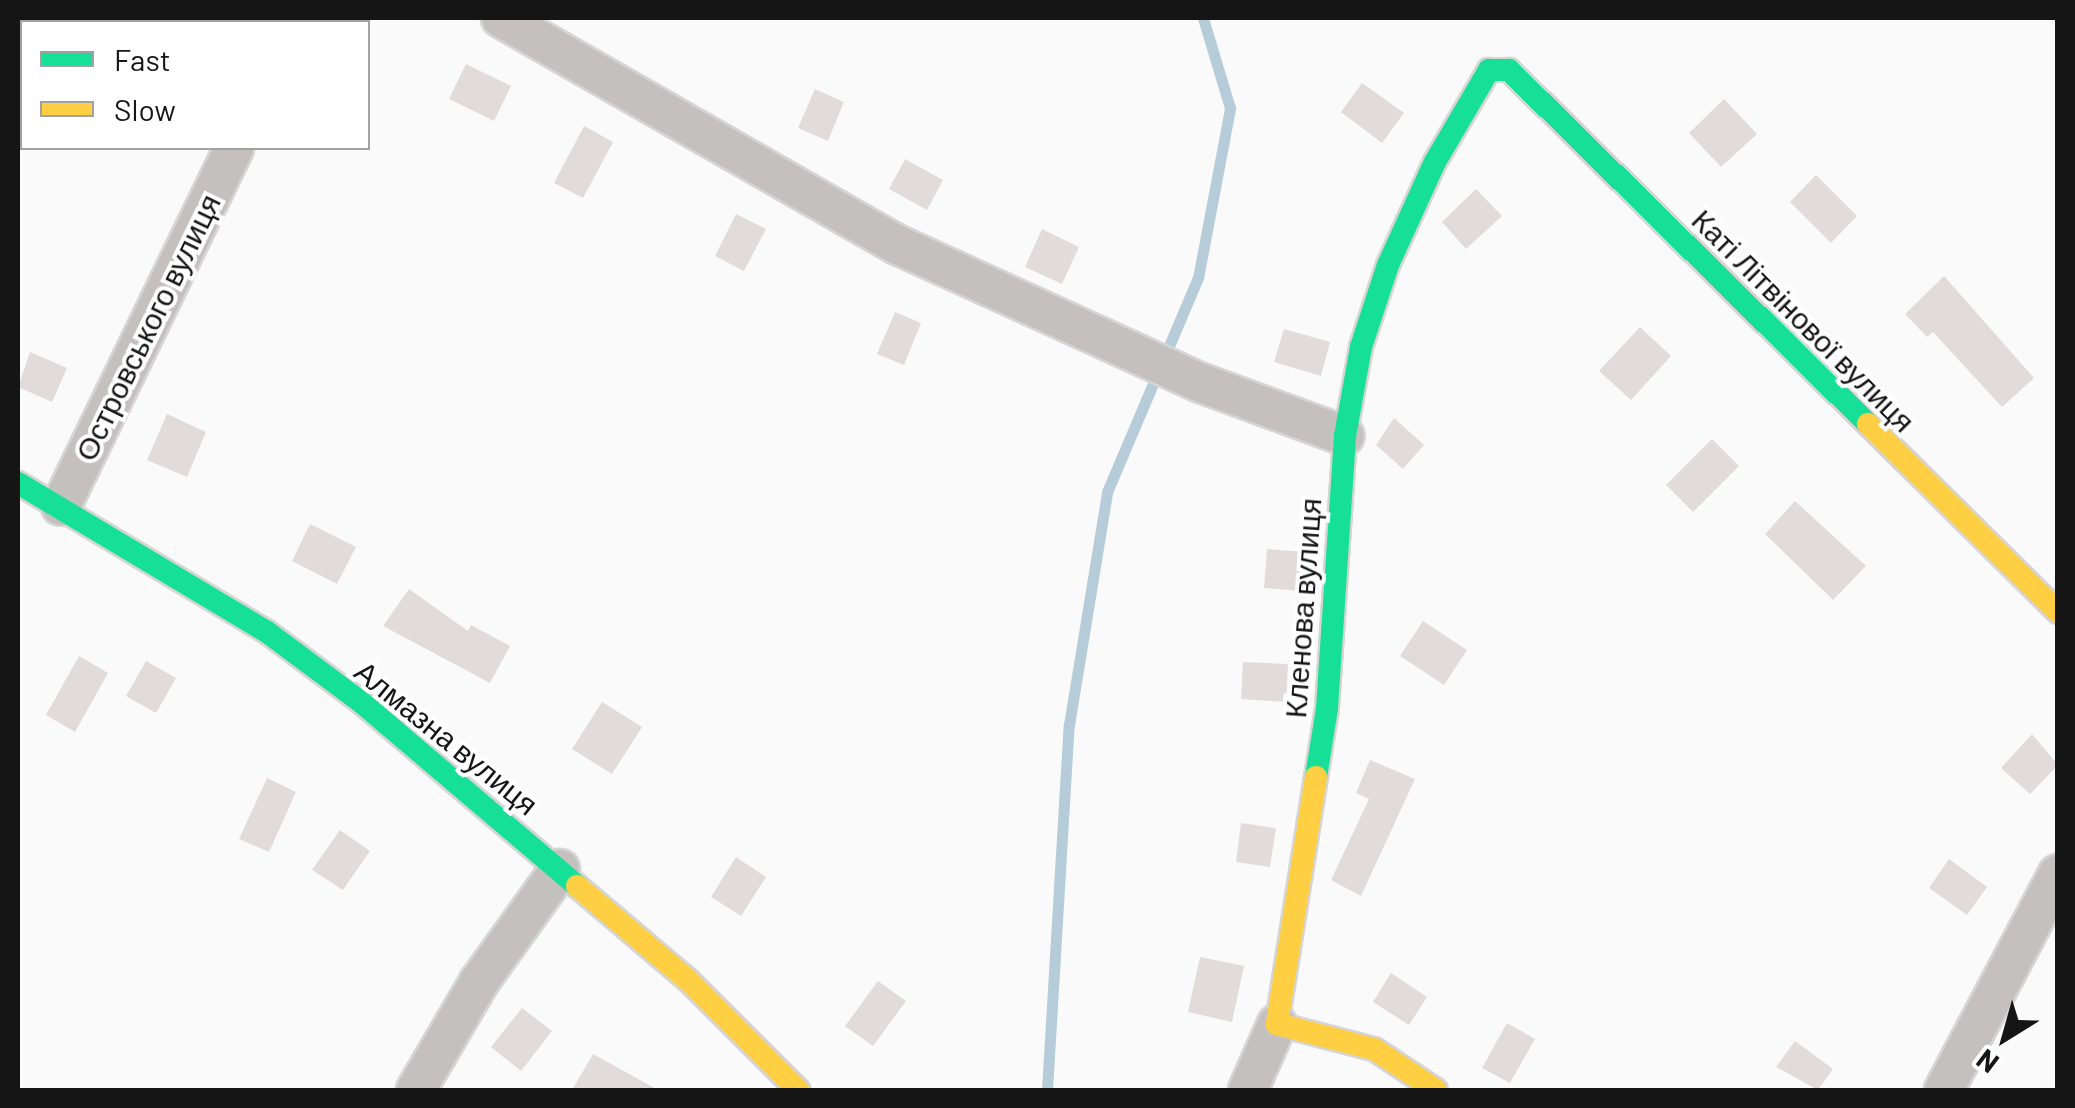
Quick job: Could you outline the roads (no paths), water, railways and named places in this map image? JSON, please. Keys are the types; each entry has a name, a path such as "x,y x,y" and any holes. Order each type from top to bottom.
{"street":[{"path":"501,18 898,245 1200,383 1345,436"},
{"name":"Кленова вулиця","path":"1278,1024 1327,708 1345,436 1360,347 1388,266 1435,162 1489,70 1509,70"},
{"name":"Каті Літвінової вулиця","path":"1509,70 2058,612"},
{"name":"Островського вулиця","path":"61,506 233,150"},
{"name":"Алмазна вулиця","path":"18,482 266,632 560,869 688,980 798,1090"},
{"path":"416,1090 479,982 560,869"},
{"path":"1944,1090 2058,874"},
{"path":"1248,1090 1278,1024 1374,1049 1436,1090"}],"waterway":[{"path":"1047,1090 1069,725 1107,492 1198,278 1230,108 1203,18"}]}
